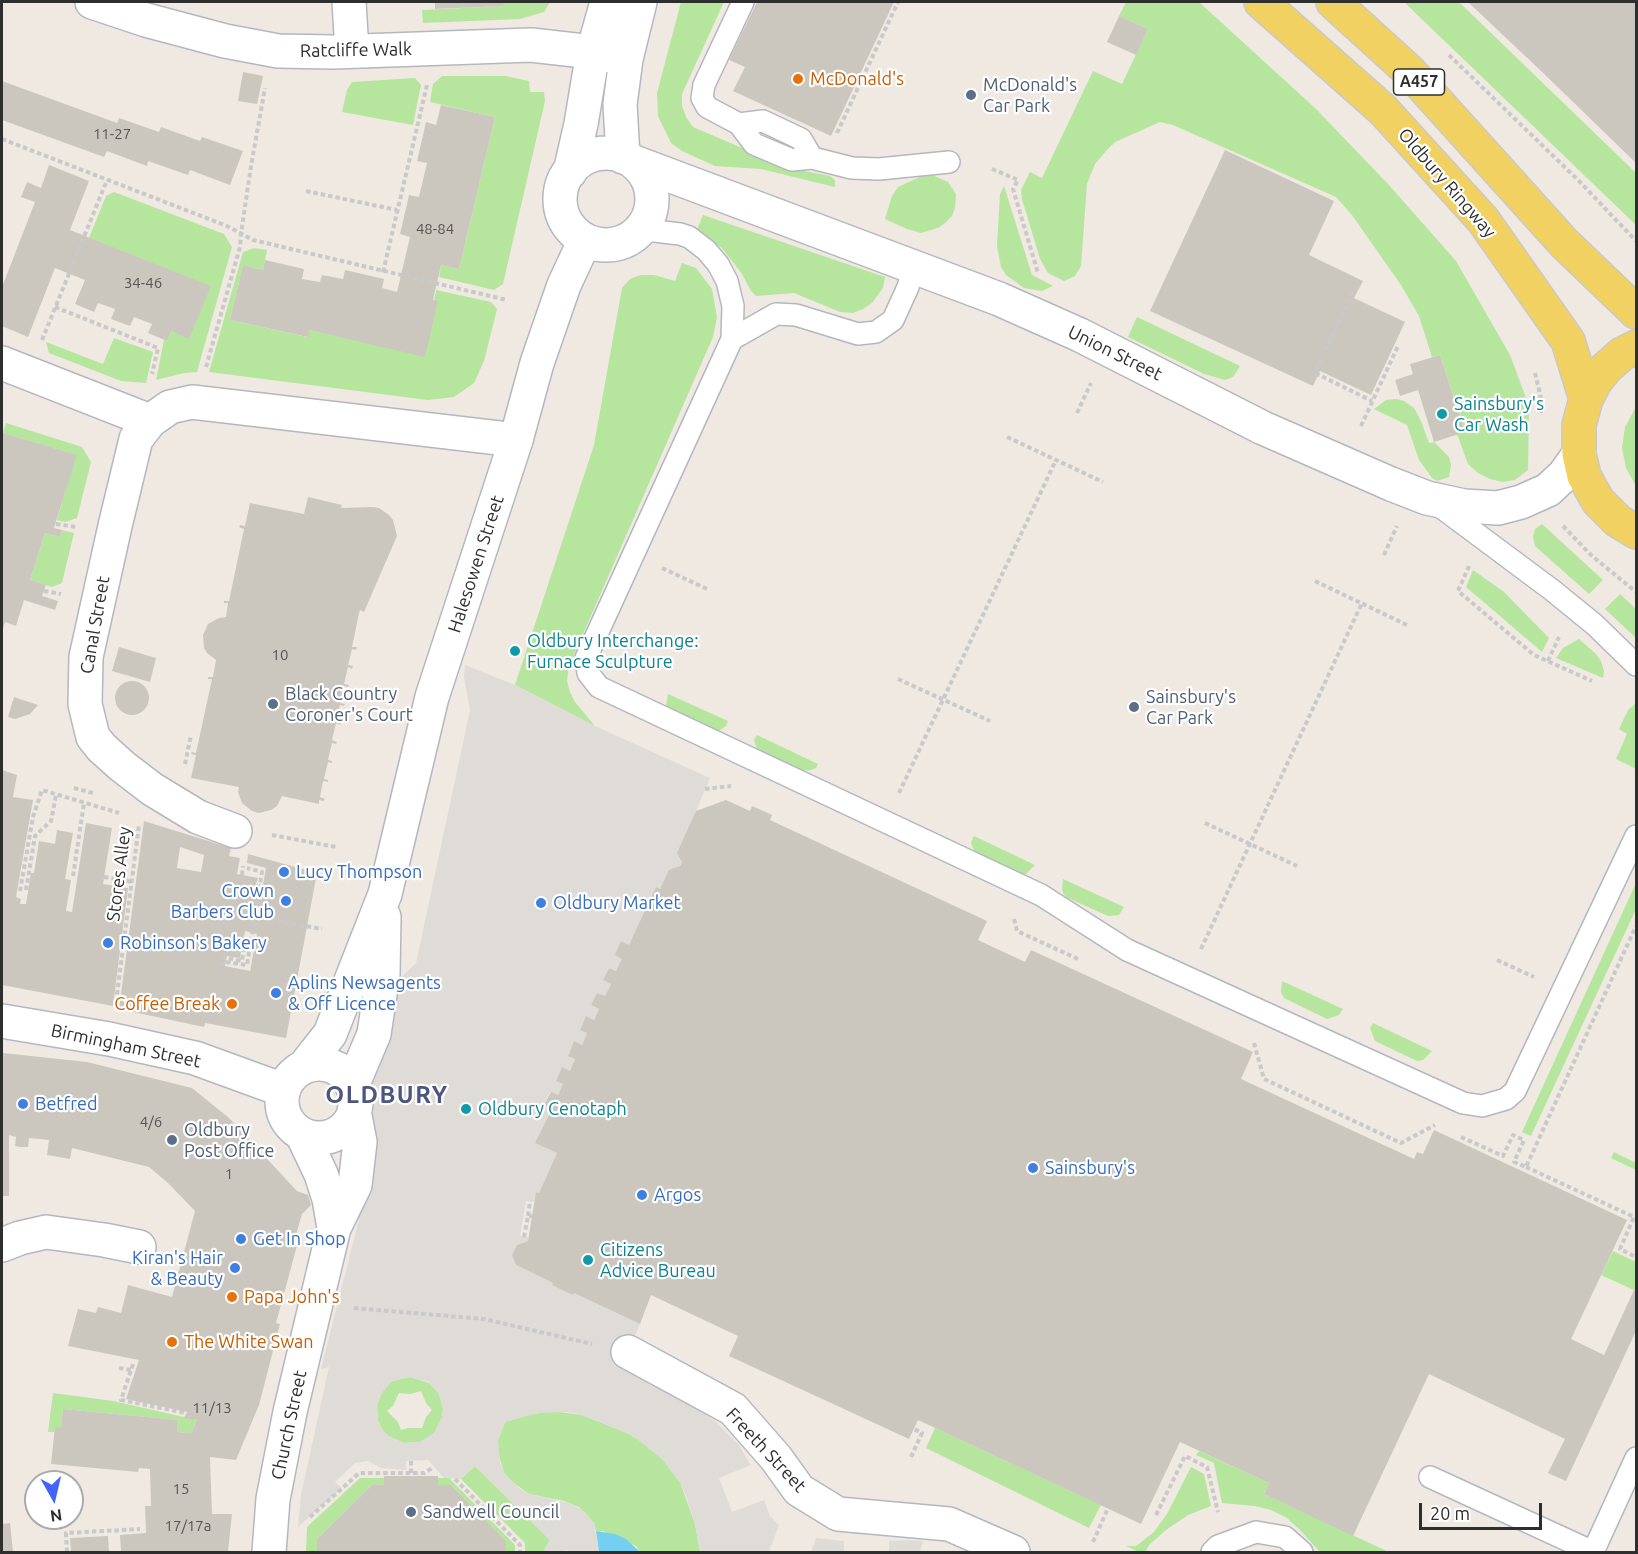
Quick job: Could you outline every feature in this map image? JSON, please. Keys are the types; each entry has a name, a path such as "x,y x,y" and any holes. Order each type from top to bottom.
{"main road":[{"name":"Oldbury Ringway","path":"1261,2 1383,110 1483,220 1568,341 1586,399"},
{"name":"A457","path":"1333,2 1409,71 1564,243 1636,312"},
{"path":"1636,347 1622,354 1595,382 1586,399 1579,425 1579,454 1584,476 1598,501 1617,521 1636,532"}],"street":[{"name":"Ratcliffe Walk","path":"92,2 146,20 235,43 278,51 531,45 593,52 626,59"},
{"path":"349,2 352,51"},
{"path":"607,2 593,52 570,172 562,190 561,207 568,224 585,240 598,245 614,244 633,236 645,225 649,216 652,196 650,186 628,160 620,105 626,59 640,2"},
{"path":"570,172 581,161 604,154 628,160"},
{"name":"Union Street","path":"628,160 999,299 1080,335 1263,428 1427,498 1464,506 1497,508 1521,502 1548,490 1564,475 1579,454"},
{"name":"Halesowen Street","path":"293,1079 330,1034 385,894 432,697 516,440 537,363 564,285 585,240"},
{"path":"2,363 150,421"},
{"name":"Canal Street","path":"235,831 198,817 152,789 122,766 93,737 85,704 86,657 136,439 150,421 170,407 192,402 516,440"},
{"name":"Halesowen Street","path":"353,1098 375,1026 383,974 385,894"},
{"name":"Birmingham Street","path":"2,1022 110,1039 293,1079"},
{"path":"293,1079 312,1065 331,1066 342,1072 353,1098 349,1123 341,1130 330,1137 311,1138 302,1134"},
{"name":"Church Street","path":"293,1079 283,1111 292,1127 302,1134 321,1174 329,1199 334,1228"},
{"name":"Church Street","path":"269,1552 273,1499 334,1228 355,1185 360,1142 353,1098"},
{"path":"2,1245 46,1232 139,1247"},
{"name":"Freeth Street","path":"628,1352 733,1409 776,1458 799,1490 838,1514 949,1524 1013,1552"}],"lane":[{"path":"743,2 704,85 702,98 707,107 739,124 754,144 792,160 812,158 852,168 879,169 949,162"},
{"path":"633,236 646,230 680,234 689,237 706,250 718,264 727,281 733,306 732,339 586,658 588,673 599,687 1041,895 1127,950 1463,1103 1482,1106 1506,1100 1515,1091 1636,836"},
{"path":"732,339 776,314 796,315 858,334 876,332 893,320 914,267"},
{"path":"1427,498 1552,590 1595,625 1636,665"},
{"path":"1430,1477 1593,1552 1636,1458"},
{"path":"1218,1548 1256,1532 1285,1537 1302,1552"}],"path":[{"path":"836,136 898,2"},
{"path":"1442,49 1579,181 1636,240"},
{"path":"206,369 240,247 266,81"},
{"path":"383,272 427,84"},
{"path":"2,139 226,226 253,240 507,300"},
{"path":"993,169 1018,180 1013,189 1016,200 1038,273 1046,278"},
{"path":"39,347 107,180"},
{"path":"306,191 397,210"},
{"path":"1353,292 1315,374 1372,401"},
{"path":"55,307 158,348 151,381"},
{"path":"1361,426 1398,346"},
{"path":"1534,367 1541,398 1541,420"},
{"path":"1077,413 1093,379"},
{"path":"1007,437 1103,482"},
{"path":"896,799 1056,459"},
{"path":"56,524 80,528"},
{"path":"1562,525 1591,555 1636,592"},
{"path":"1384,555 1396,526"},
{"path":"1471,562 1458,591 1534,655 1592,681"},
{"path":"661,567 707,589"},
{"path":"1315,581 1409,626"},
{"path":"44,591 65,595"},
{"path":"1199,952 1362,603"},
{"path":"1548,661 1559,637"},
{"path":"898,679 990,721"},
{"path":"74,788 103,796"},
{"path":"20,891 33,817 42,790 119,813"},
{"path":"26,890 35,836 51,821 56,795"},
{"path":"73,876 84,803"},
{"name":"Stores Alley","path":"121,807 119,813 129,816"},
{"name":"Stores Alley","path":"116,1005 140,819"},
{"path":"1205,823 1298,866"},
{"path":"222,966 223,957 242,961 255,917 262,872 243,867"},
{"path":"104,877 132,882"},
{"path":"255,917 322,929"},
{"path":"1526,1167 1636,926"},
{"path":"226,962 247,965 247,946"},
{"path":"1497,960 1537,978"},
{"path":"1503,1156 1513,1135 1524,1140 1514,1162 1634,1217 1620,1249 1636,1257"},
{"path":"524,1237 530,1216 530,1202"},
{"path":"316,1305 484,1319 628,1352"},
{"path":"133,1364 122,1400 186,1413"},
{"path":"119,1368 131,1370"},
{"path":"911,1457 922,1433 914,1430"},
{"path":"1156,1515 1185,1456 1207,1467 1218,1548"},
{"path":"411,1461 411,1485"},
{"path":"307,1519 359,1473 424,1473 434,1467"},
{"path":"455,1479 520,1545 520,1552"},
{"path":"1093,1542 1108,1508"},
{"path":"67,1552 66,1533 140,1529"}],"green space":[{"path":"503,2 550,2 544,12 520,19 423,23 422,10 503,6"},
{"path":"681,2 724,2 682,94 682,106 693,127 789,168 830,176 835,180 835,187 761,169 715,166 682,151 671,143 658,116 657,93"},
{"path":"1126,2 1199,2 1316,109 1388,184 1456,261 1510,355 1529,406 1528,470 1515,480 1503,482 1478,473 1468,464 1457,434 1465,431 1440,355 1432,357 1419,316 1401,285 1352,215 1336,197 1173,125 1160,122 1115,142 1095,164 1087,184 1081,266 1075,276 1064,281 1048,273 1040,259 1021,190 1030,172 1042,178 1093,71 1122,84 1148,29 1119,16"},
{"path":"1404,2 1459,2 1636,173 1636,225"},
{"path":"442,76 505,76 529,81 530,92 544,92 545,101 503,284 494,290 439,277 441,265 459,269 495,117 430,102 433,84"},
{"path":"415,78 421,85 413,125 342,112 347,90 352,82"},
{"path":"932,175 948,182 956,194 952,216 945,223 938,228 921,233 885,219 892,196 898,187 922,176"},
{"path":"1004,186 1032,275 1053,286 1042,291 1024,288 1006,275 1001,267 997,246 1000,194"},
{"path":"114,192 224,234 232,247 197,372 156,380 164,340 167,341 171,331 189,338 210,286 89,238 106,196"},
{"path":"703,215 885,277 883,288 872,303 853,313 840,312 794,293 756,296 722,248 696,232"},
{"path":"254,248 267,250 263,270 243,265 230,320 307,337 309,330 425,356 436,290 491,302 497,309 484,361 474,383 454,397 428,400 209,372 243,252"},
{"path":"682,263 696,268 712,289 717,317 713,337 569,666 567,681 570,692 575,702 595,726 515,685 594,445 622,288 630,279 641,275 654,275 675,281"},
{"path":"1137,317 1240,366 1233,377 1225,380 1204,374 1128,337"},
{"path":"114,338 153,352 146,383 121,381 49,353 46,342 103,364"},
{"path":"1396,399 1414,408 1429,443 1434,442 1449,457 1451,465 1449,477 1437,481 1432,478 1419,460 1407,425 1374,409 1386,400"},
{"path":"1636,407 1636,486 1626,468 1622,448 1625,427"},
{"path":"6,423 82,447 91,462 77,518 65,522 57,520 76,455 3,433"},
{"path":"1542,524 1603,580 1589,594 1535,546 1533,537 1535,529"},
{"path":"62,530 74,533 62,583 52,587 30,580 45,533 60,537"},
{"path":"1473,570 1504,592 1549,638 1542,652 1466,587"},
{"path":"1620,594 1636,609 1636,638 1605,609"},
{"path":"1579,639 1601,661 1604,671 1603,678 1556,658 1563,648"},
{"path":"668,694 728,721 726,726 717,732 669,711 666,706"},
{"path":"1636,703 1636,769 1616,759 1627,734 1619,729 1628,710"},
{"path":"757,735 818,764 816,768 800,771 758,752 754,740"},
{"path":"974,836 1035,865 1026,874 1020,874 976,855 971,843"},
{"path":"1063,879 1124,907 1119,915 1108,916 1068,898 1062,889"},
{"path":"1636,883 1636,909 1531,1136 1522,1132"},
{"path":"1282,981 1343,1009 1339,1015 1327,1019 1284,998 1281,992"},
{"path":"1373,1023 1432,1051 1423,1060 1417,1061 1375,1041 1370,1028"},
{"path":"1614,1152 1636,1163 1636,1170 1611,1158"},
{"path":"1613,1251 1636,1262 1636,1291 1601,1275"},
{"path":"411,1377 429,1383 439,1394 443,1409 442,1418 434,1433 420,1442 404,1443 388,1436 378,1421 377,1405 382,1392 392,1381","holes":["421,1391 432,1410 426,1417 422,1428 401,1430 398,1422 387,1411 393,1406 399,1393 410,1394"]},
{"path":"53,1393 113,1401 197,1420 191,1433 177,1432 178,1420 63,1409 61,1428 48,1432"},
{"path":"552,1411 582,1415 627,1433 662,1459 680,1482 695,1524 700,1552 640,1552 636,1546 603,1531 596,1531 594,1523 579,1507 564,1501 529,1494 511,1481 504,1473 498,1452 498,1440 505,1422"},
{"path":"935,1428 1101,1505 1089,1528 926,1448"},
{"path":"1199,1451 1269,1483 1264,1494 1389,1552 1320,1552 1287,1518 1271,1510 1222,1503 1214,1463 1196,1455"},
{"path":"475,1466 550,1540 543,1552 525,1552 525,1543 461,1479"},
{"path":"1191,1467 1204,1474 1211,1506 1188,1515 1166,1530 1150,1544 1145,1552 1139,1552 1126,1546 1136,1546 1154,1532 1167,1514"},
{"path":"360,1478 385,1478 384,1485 373,1484 317,1539 317,1552 306,1552 307,1527"},
{"path":"438,1478 449,1478 515,1545 515,1552 506,1552 506,1541 451,1485 438,1485"}],"shaded area":[{"path":"465,665 515,685 595,726 710,778 696,811 680,866 670,870 629,945 621,941 622,959 617,971 609,968 603,980 611,984 605,996 597,993 591,1005 599,1009 594,1020 586,1017 580,1029 587,1033 582,1045 574,1042 568,1055 575,1059 570,1071 562,1068 556,1080 563,1084 558,1095 550,1092 544,1105 552,1109 536,1143 557,1153 539,1193 536,1192 534,1202 526,1201 520,1236 528,1237 528,1241 517,1245 513,1255 516,1265 553,1283 552,1285 640,1324 621,1368 686,1400 715,1421 738,1444 751,1465 719,1478 732,1512 764,1500 770,1516 779,1525 769,1552 700,1552 695,1524 686,1496 680,1482 662,1459 627,1433 569,1412 538,1413 505,1422 498,1440 500,1463 504,1473 519,1488 529,1494 572,1504 585,1512 594,1523 599,1552 569,1552 567,1550 543,1552 550,1540 475,1466 461,1479 444,1478 428,1460 406,1461 406,1470 381,1468 368,1461 355,1463 335,1482 342,1488 298,1527 301,1495 329,1367 321,1369 368,1184 369,1107 367,1088 393,985 416,963 470,710 464,677","holes":["411,1377 429,1382 439,1394 443,1409 442,1418 434,1433 420,1442 404,1443 388,1436 378,1421 377,1405 382,1392 392,1381"]},
{"path":"816,1538 844,1541 844,1552 811,1552"},
{"path":"889,1541 923,1541 920,1552 889,1552"}],"water":[{"path":"596,1531 615,1534 626,1539 640,1552 599,1552"}],"building":[{"path":"435,2 503,2 503,6 435,9"},
{"name":"McDonald's","path":"757,2 894,2 831,136 733,91 745,67 729,60"},
{"path":"1468,2 1636,2 1636,163 1540,70"},
{"path":"1119,16 1148,29 1136,55 1107,42"},
{"path":"243,72 263,76 257,104 238,101"},
{"path":"2,81 117,123 119,118 159,132 161,127 200,141 202,137 243,151 230,185 190,170 188,175 148,161 147,166 107,151 104,157 2,120"},
{"path":"441,105 495,117 459,269 441,265 433,300 438,301 425,357 309,330 308,337 230,320 243,265 263,270 265,260 304,269 302,279 320,282 322,275 343,279 345,270 384,279 382,288 397,292 410,237 400,234 409,195 419,197 427,163 417,161 426,122 436,125"},
{"path":"1225,150 1334,201 1309,255 1363,281 1354,298 1405,322 1371,395 1320,371 1313,386 1150,311"},
{"path":"49,165 89,181 70,230 211,286 189,339 171,331 167,341 148,333 152,324 134,317 130,326 111,319 115,309 98,303 94,312 75,304 85,280 55,268 28,337 2,326 2,287 35,202 21,197 27,182 41,188"},
{"name":"Sainsbury's Car Wash","path":"1440,355 1465,432 1434,442 1418,390 1400,396 1395,380 1413,374 1410,364"},
{"path":"3,433 77,455 54,528 62,530 60,537 45,533 30,580 46,585 42,596 58,601 55,610 24,600 16,626 5,622 2,632 2,438"},
{"path":"308,497 342,505 341,508 379,508 393,520 397,536 364,612 360,610 359,613 352,647 357,647 356,650 352,649 348,665 353,666 352,669 348,667 344,684 349,685 344,686 340,703 345,704 340,705 336,721 341,723 340,725 336,723 332,740 337,742 332,743 328,760 332,763 328,762 324,779 328,782 323,781 320,797 325,799 324,801 319,800 319,804 282,796 277,806 259,813 252,811 242,803 238,792 239,787 191,778 196,755 191,754 196,753 212,679 208,677 213,677 216,660 204,648 203,635 208,624 226,617 228,603 224,601 229,601 244,529 239,527 240,525 245,526 250,503 304,514"},
{"path":"119,647 156,658 150,682 112,671"},
{"path":"132,681 144,686 149,698 144,710 132,715 120,710 115,698 120,686"},
{"path":"14,697 38,705 30,714 15,719 8,717"},
{"path":"2,770 17,775 13,797 33,800 16,897 21,899 20,904 26,904 39,841 55,844 57,830 73,833 65,879 71,880 66,911 72,912 86,823 112,828 103,884 128,888 113,1006 2,985"},
{"name":"Sainsbury's","path":"726,800 750,811 752,806 772,815 770,820 987,921 978,940 1025,962 1031,950 1253,1052 1241,1079 1414,1159 1417,1152 1423,1154 1434,1130 1627,1220 1571,1339 1604,1355 1634,1290 1636,1291 1636,1331 1566,1481 1548,1473 1565,1439 1429,1374 1353,1536 1264,1494 1269,1483 1180,1442 1141,1524 918,1420 909,1439 729,1356 738,1336 651,1295 640,1324 574,1293 573,1295 562,1290 552,1285 553,1283 516,1265 512,1255 517,1245 528,1241 536,1192 539,1193 557,1153 535,1143 552,1109 544,1105 551,1092 558,1095 563,1084 556,1081 562,1067 570,1071 575,1059 568,1056 574,1041 582,1045 587,1033 580,1030 586,1016 594,1020 599,1009 591,1005 597,993 605,996 611,984 603,980 609,968 616,971 622,959 615,955 621,941 629,945 656,887 660,889 669,870 680,866 682,862 677,853 696,811"},
{"path":"144,821 231,848 229,856 240,858 237,874 258,878 256,884 263,885 266,868 247,863 248,854 317,873 286,1038 205,1023 204,1027 119,1009","holes":["180,847 204,855 201,872 177,868","245,931 257,934 250,971 225,966 227,956 240,958"]},
{"path":"3,1053 87,1062 192,1088 229,1118 297,1191 308,1195 311,1205 302,1214 295,1238 299,1239 276,1323 280,1324 259,1405 236,1460 210,1457 212,1514 232,1514 228,1552 121,1552 120,1535 146,1533 145,1506 151,1506 150,1469 139,1468 138,1472 51,1464 55,1427 61,1428 63,1409 178,1420 177,1432 191,1433 197,1420 184,1418 187,1412 126,1399 139,1360 68,1346 78,1309 96,1313 98,1307 121,1313 128,1285 172,1297 195,1211 149,1167 72,1148 70,1159 47,1155 49,1140 29,1138 28,1147 21,1147 15,1146 16,1137 9,1135 9,1196 2,1196"},
{"name":"Sandwell Council","path":"384,1476 438,1476 438,1485 451,1485 506,1541 506,1552 317,1552 317,1539 373,1484 384,1485"},
{"path":"10,1523 13,1552 2,1552 2,1524"},
{"path":"108,1536 109,1552 71,1552 70,1538"}],"place":[{"name":"McDonald's","path":"798,79"},
{"name":"McDonald's Car Park","path":"971,95"},
{"name":"Sainsbury's Car Wash","path":"1442,414"},
{"name":"Oldbury Interchange: Furnace Sculpture","path":"515,651"},
{"name":"Black Country Coroner's Court","path":"273,704"},
{"name":"Sainsbury's Car Park","path":"1134,707"},
{"name":"Lucy Thompson","path":"284,872"},
{"name":"Crown Barbers Club","path":"286,901"},
{"name":"Oldbury Market","path":"541,903"},
{"name":"Robinson's Bakery","path":"108,943"},
{"name":"Aplins Newsagents & Off Licence","path":"276,993"},
{"name":"Coffee Break","path":"232,1004"},
{"name":"Betfred","path":"23,1104"},
{"name":"Oldbury Cenotaph","path":"466,1109"},
{"name":"Oldbury Post Office","path":"172,1140"},
{"name":"Sainsbury's","path":"1033,1168"},
{"name":"Argos","path":"642,1195"},
{"name":"Get In Shop","path":"241,1239"},
{"name":"Citizens Advice Bureau","path":"588,1260"},
{"name":"Kiran's Hair & Beauty","path":"235,1268"},
{"name":"Papa John's","path":"232,1297"},
{"name":"The White Swan","path":"172,1342"},
{"name":"Sandwell Council","path":"411,1512"}],"district":[{"name":"OLDBURY","path":"387,1095"}]}
